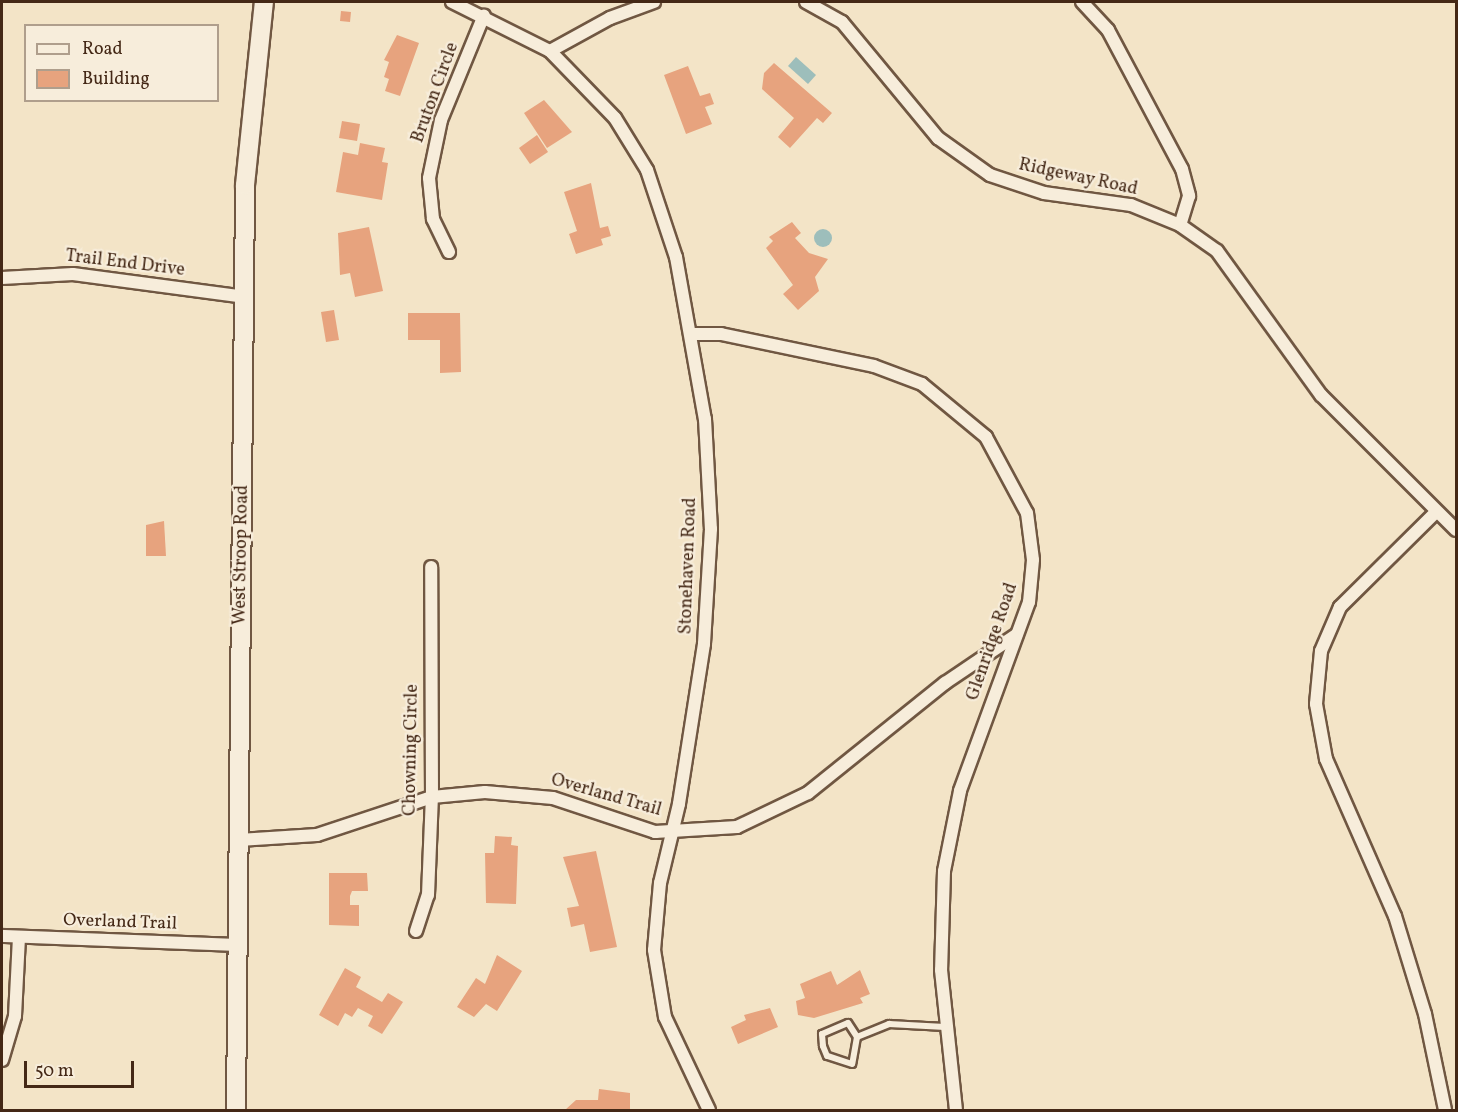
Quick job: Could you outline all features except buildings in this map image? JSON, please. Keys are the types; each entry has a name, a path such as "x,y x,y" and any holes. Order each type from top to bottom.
{"main road":[{"name":"West Stroop Road","path":"236,1110 245,185 264,2"}],"street":[{"path":"452,2 484,15 550,51 610,18 654,2"},
{"name":"Ridgeway Road","path":"806,2 842,22 938,138 990,175 1044,193 1131,205 1180,225 1230,265 1321,395 1435,513 1456,530"},
{"path":"1082,2 1108,30 1182,169 1189,196 1180,225"},
{"name":"Bruton Circle","path":"449,252 433,219 429,178 441,120 484,15"},
{"name":"Stonehaven Road","path":"550,51 615,118 647,170 673,245 692,334 710,477 709,595 694,716 655,926 658,984 675,1044 709,1110"},
{"name":"Trail End Drive","path":"2,278 73,274 245,297"},
{"name":"Glenridge Road","path":"692,334 721,334 898,374 968,417 1004,462 1027,513 1032,588 951,829 940,922 945,1027 956,1110"},
{"path":"1435,513 1340,607 1321,651 1316,704 1329,768 1395,916 1425,1014 1444,1110"},
{"name":"Chowning Circle","path":"416,931 428,895 432,797 431,567"},
{"name":"Overland Trail","path":"239,840 317,835 432,797 522,793 586,807 655,832 737,828 786,808 945,683 1016,635"},
{"name":"Overland Trail","path":"2,936 238,945"},
{"path":"2,1060 15,1017 19,937"}],"lane":[{"path":"848,1023 857,1037 852,1064 827,1056 822,1034 848,1023"},
{"path":"857,1037 889,1024 945,1027"}],"water":[{"path":"796,57 816,75 808,84 788,66"},
{"path":"823,229 829,232 832,238 829,244 823,247 817,244 814,238 817,232"}]}
